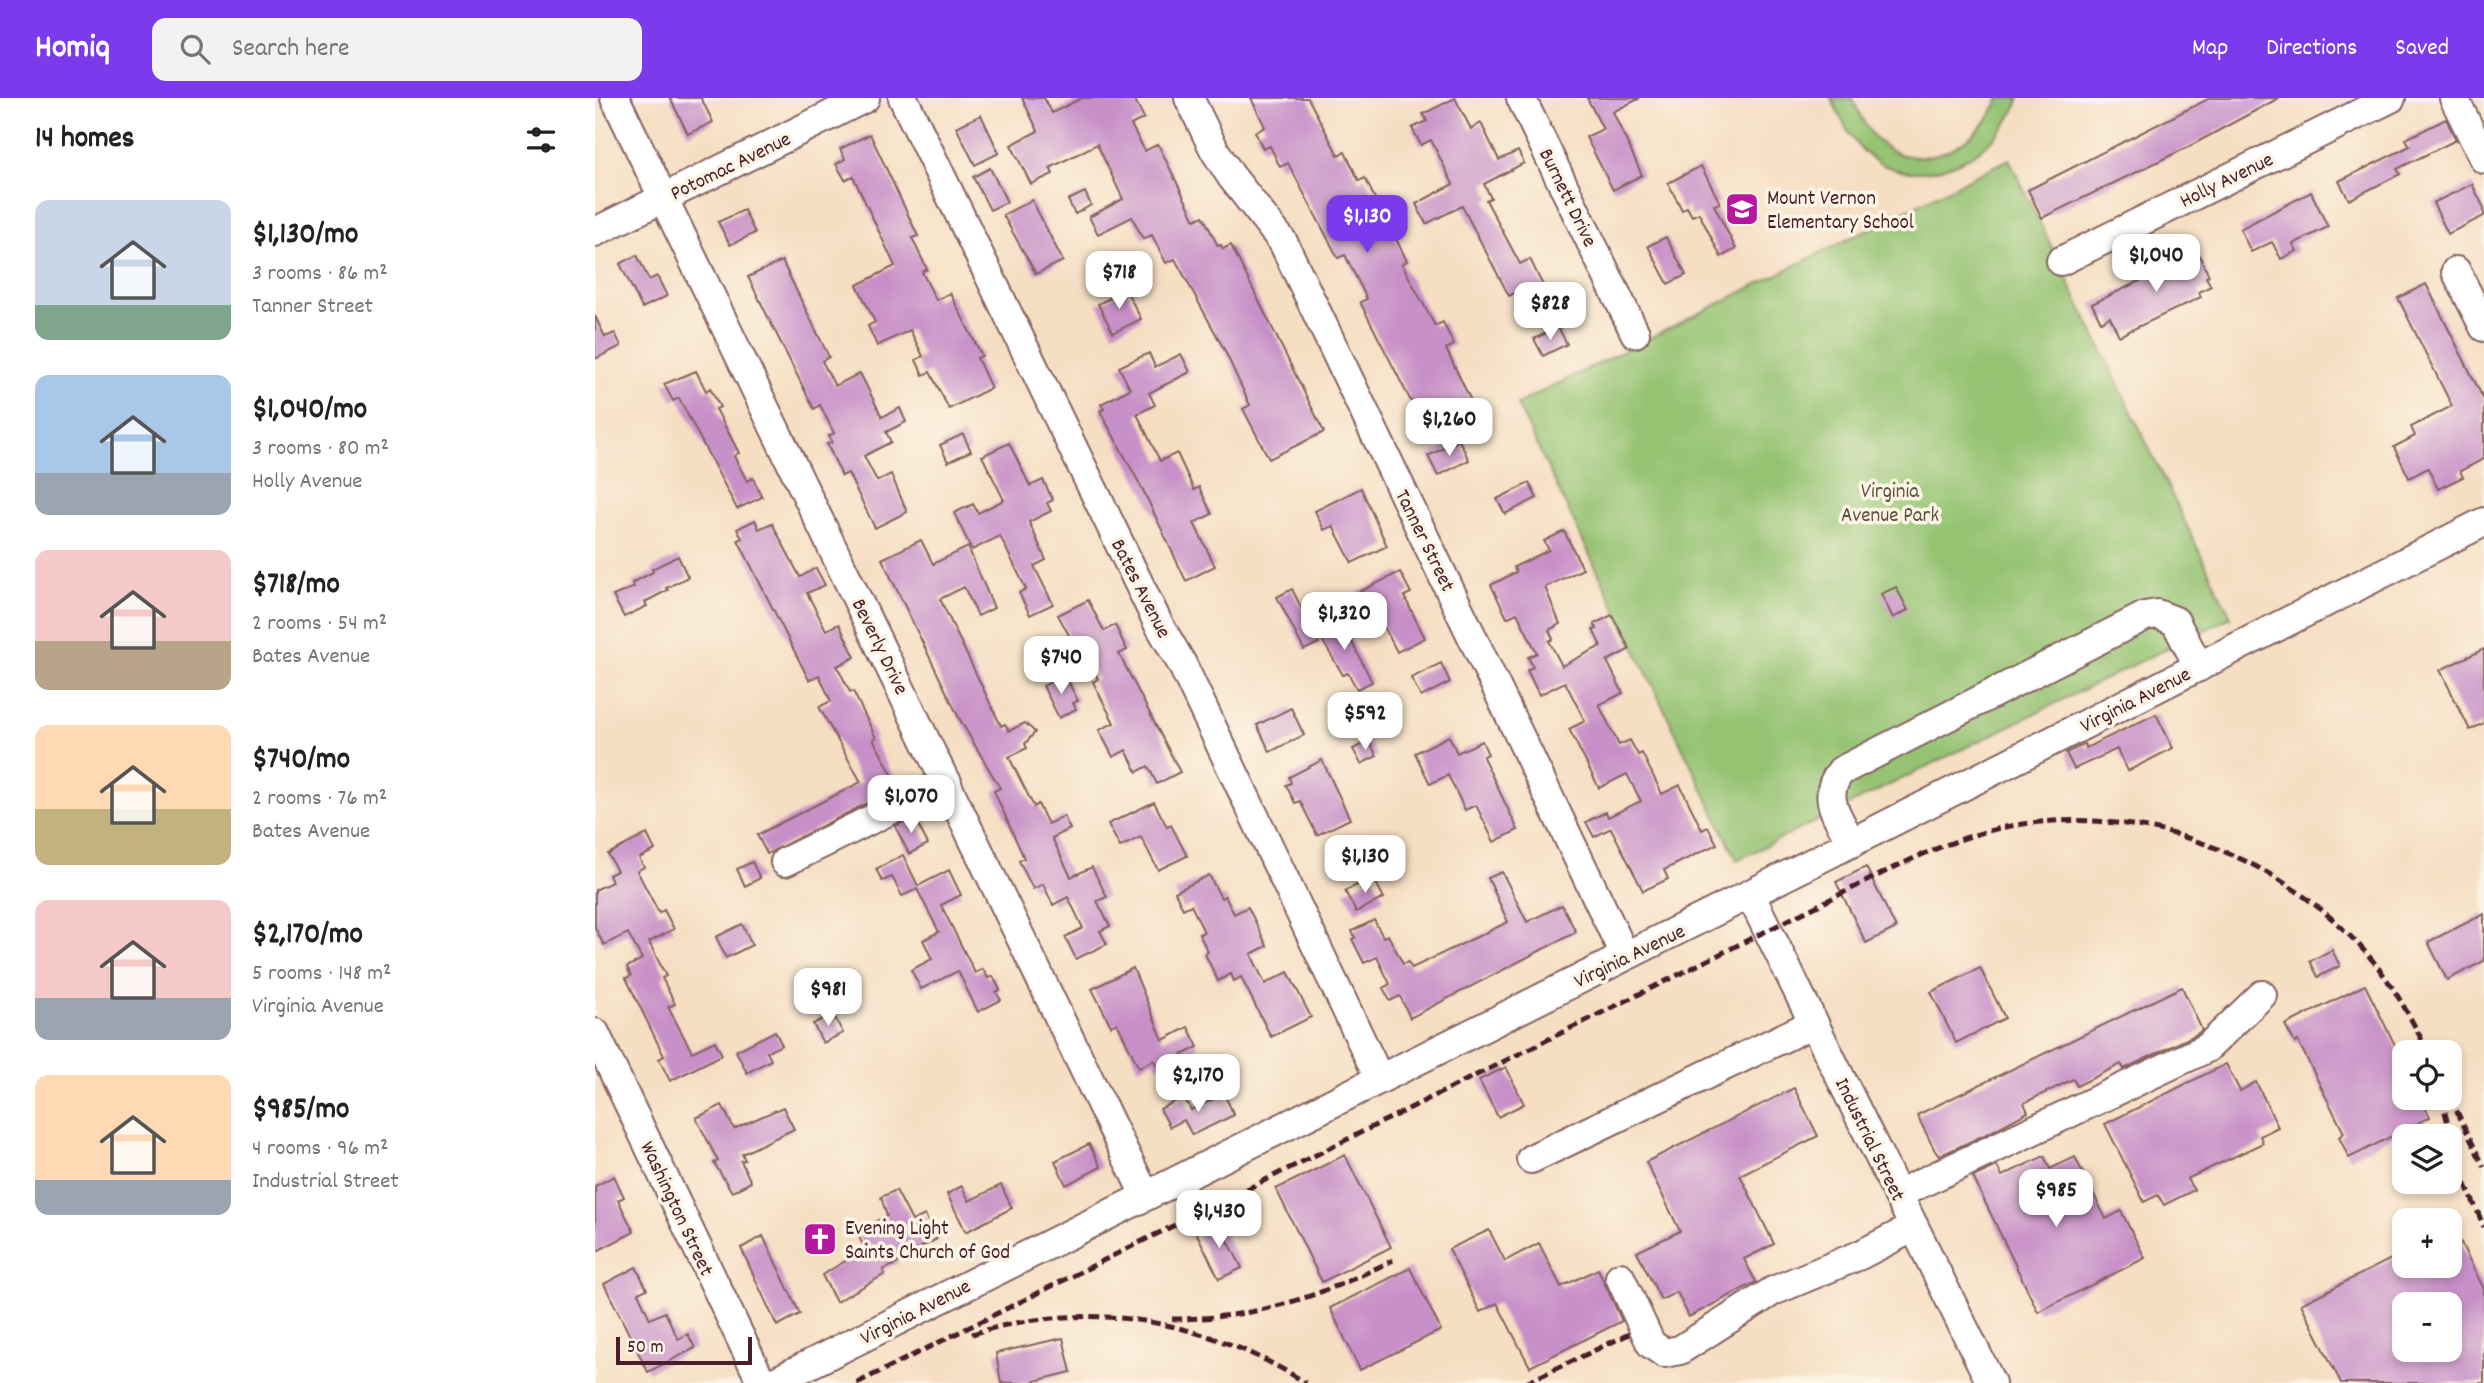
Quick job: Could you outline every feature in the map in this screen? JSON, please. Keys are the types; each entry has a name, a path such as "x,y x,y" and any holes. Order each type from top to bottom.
{"street":[{"name":"Beverly Drive","path":"615,98 1145,1195"},
{"name":"Potomac Avenue","path":"595,232 865,98"},
{"name":"Bates Avenue","path":"903,98 1158,623 1182,664 1379,1078"},
{"name":"Tanner Street","path":"1189,98 1231,176 1283,242 1625,956"},
{"name":"Burnett Drive","path":"1521,98 1635,333"},
{"name":"Holly Avenue","path":"2061,261 2391,98"},
{"path":"2454,98 2484,159"},
{"path":"2456,271 2484,327"},
{"name":"Virginia Avenue","path":"772,1383 1751,894 2484,522"},
{"path":"1852,843 1834,810 1830,796 1831,783 1841,771 2145,616 2157,614 2175,621 2199,667"},
{"path":"785,862 947,782"},
{"name":"Industrial Street","path":"1751,894 1991,1383"},
{"path":"1898,1194 2207,1048 2262,995"},
{"path":"1531,1159 1814,1023"},
{"name":"Washington Street","path":"595,1033 762,1383"},
{"path":"1620,1277 1651,1344 1664,1353 1672,1352 1680,1350 1773,1291 1860,1255 1914,1227"}],"green space":[{"path":"1831,98 1852,98 1873,136 1894,151 1911,156 1930,156 1964,141 1979,129 2000,98 2020,98 2010,118 1996,136 1978,151 1957,163 1935,170 1912,172 1890,168 1862,150 1847,130"},
{"name":"Virginia Avenue Park","path":"2009,159 2231,617 1737,860 1517,404"}],"building":[{"path":"670,98 701,98 713,122 688,134"},
{"path":"1022,98 1044,98 1052,113 1082,98 1134,98 1144,118 1131,125 1145,151 1158,144 1195,220 1203,216 1218,246 1221,245 1223,249 1231,245 1324,432 1269,459 1243,409 1250,405 1224,349 1175,259 1166,263 1152,235 1143,239 1132,217 1098,234 1089,217 1123,199 1097,144 1050,168 1053,174 1031,184 1011,145 1038,131"},
{"path":"1251,98 1308,98 1338,155 1345,152 1359,181 1365,178 1380,209 1386,206 1398,228 1392,231 1407,261 1402,264 1435,326 1443,322 1454,345 1446,349 1474,407 1439,424 1434,415 1421,421 1360,302 1367,299 1345,255 1338,258 1288,163 1280,167 1270,146 1263,149 1255,132 1265,127"},
{"path":"1455,98 1471,129 1481,123 1499,160 1518,151 1524,163 1484,184 1491,198 1486,200 1520,264 1530,259 1548,296 1553,294 1565,317 1544,327 1524,288 1509,296 1462,206 1426,224 1416,204 1453,184 1431,140 1421,145 1412,128 1427,121 1423,114"},
{"path":"1587,98 1640,98 1613,112 1642,175 1613,190 1586,137 1603,129"},
{"path":"2210,98 2279,98 2188,147 2042,218 2028,190"},
{"path":"981,115 999,153 975,165 956,127"},
{"path":"2446,119 2456,140 2397,169 2400,174 2349,200 2339,181 2410,146 2406,139"},
{"path":"870,134 918,236 912,238 927,269 922,272 936,300 950,293 982,356 977,358 991,388 949,409 930,372 923,375 916,360 923,356 910,330 877,346 868,326 875,322 857,285 895,266 853,176 845,180 836,164 845,159 840,149"},
{"path":"1701,166 1720,203 1714,205 1736,249 1721,257 1699,213 1692,216 1687,207 1682,210 1668,183"},
{"path":"990,168 1007,202 990,210 973,177"},
{"path":"2472,184 2484,208 2484,216 2448,234 2433,203"},
{"path":"1085,192 1091,205 1075,214 1068,200"},
{"path":"2311,192 2328,227 2293,244 2297,251 2281,259 2272,242 2251,252 2240,229"},
{"path":"1032,200 1063,261 1036,274 1003,215"},
{"path":"744,210 755,233 730,245 718,222"},
{"path":"1666,237 1686,275 1668,284 1648,246"},
{"path":"2195,247 2211,286 2199,292 2201,297 2119,336 2110,317 2101,322 2092,304 2175,264 2172,258"},
{"path":"637,255 649,280 657,276 667,296 642,308 620,264"},
{"path":"782,261 829,357 822,361 835,386 860,373 882,417 900,408 906,422 886,432 891,442 864,456 877,481 891,474 907,512 875,528 848,473 842,476 827,444 832,442 829,436 834,433 820,405 814,409 748,277"},
{"path":"2426,284 2484,400 2484,459 2460,471 2463,477 2438,489 2428,468 2409,478 2394,447 2415,436 2411,427 2452,406 2398,298"},
{"path":"1126,290 1141,319 1113,333 1098,304"},
{"path":"595,316 605,337 615,333 621,346 595,359"},
{"path":"1558,327 1567,344 1543,356 1534,339"},
{"path":"1149,353 1155,367 1181,354 1190,372 1149,393 1155,405 1137,414 1160,461 1177,453 1194,490 1199,487 1212,514 1194,523 1215,566 1186,581 1144,492 1100,411 1104,409 1101,404 1130,389 1119,367"},
{"path":"696,371 706,391 710,388 720,407 716,409 739,453 734,456 747,481 753,478 762,497 737,509 679,398 673,401 664,384"},
{"path":"963,434 971,451 948,462 940,445"},
{"path":"1459,440 1469,460 1438,476 1428,456"},
{"path":"1009,443 1030,486 1043,480 1053,500 1047,503 1051,511 1029,522 1046,560 1034,566 1053,604 1030,615 1019,593 1026,589 1000,536 972,550 954,513 973,504 978,513 1004,500 982,456"},
{"path":"1529,483 1537,498 1505,514 1497,499"},
{"path":"1361,488 1387,546 1352,563 1333,526 1324,530 1315,511"},
{"path":"755,520 759,529 772,523 800,577 816,568 825,585 807,593 826,630 839,624 855,657 837,666 850,692 853,691 876,738 873,739 899,787 767,854 757,835 861,782 819,707 831,701 819,675 809,680 738,540 742,538 737,529"},
{"path":"1564,531 1583,569 1545,587 1560,624 1549,630 1553,639 1549,641 1562,666 1601,646 1593,630 1597,629 1594,624 1612,615 1630,649 1607,661 1623,693 1599,705 1619,745 1630,740 1638,755 1642,753 1662,794 1680,785 1702,830 1708,827 1717,844 1664,870 1668,879 1643,891 1611,828 1594,837 1586,822 1606,812 1608,817 1641,801 1627,774 1599,788 1569,729 1585,721 1565,682 1539,695 1527,670 1533,667 1528,657 1537,653 1517,613 1507,618 1491,585 1516,572 1514,567 1549,550 1544,541"},
{"path":"921,540 933,564 968,547 994,608 978,616 964,587 940,599 1001,726 1005,724 1009,731 1025,723 1035,732 1025,744 1027,748 1009,757 1034,807 1038,804 1048,824 1064,816 1070,829 1052,838 1071,877 1092,867 1107,897 1097,901 1110,926 1100,931 1107,944 1076,959 1065,937 1083,928 1068,897 1053,905 1043,884 1033,889 1019,861 1024,858 994,791 1000,788 959,718 882,559"},
{"path":"678,556 688,577 645,602 647,606 624,617 613,596 634,587 632,583"},
{"path":"1400,572 1411,593 1404,596 1425,638 1397,652 1376,611 1368,615 1357,593"},
{"path":"1896,587 1908,610 1893,618 1881,594"},
{"path":"1292,589 1319,643 1304,650 1277,597"},
{"path":"1088,600 1104,631 1115,625 1127,650 1119,654 1180,772 1157,784 1148,766 1137,772 1126,750 1113,757 1099,730 1114,723 1093,682 1098,679 1085,654 1081,657 1058,615"},
{"path":"1340,618 1372,682 1357,689 1348,673 1343,675 1316,630"},
{"path":"2484,649 2484,723 2470,730 2440,670"},
{"path":"1441,663 1450,682 1421,697 1411,678"},
{"path":"1065,675 1078,701 1073,703 1076,709 1059,718 1043,686"},
{"path":"1291,708 1304,735 1270,752 1257,725"},
{"path":"2156,714 2173,748 2128,771 2117,749 2074,769 2066,753 2084,744 2086,748"},
{"path":"1449,736 1457,753 1482,741 1488,754 1483,757 1518,830 1494,842 1476,805 1465,810 1448,775 1430,784 1415,753"},
{"path":"1369,741 1377,756 1361,764 1353,749"},
{"path":"1322,760 1350,819 1317,835 1300,801 1295,803 1286,785 1291,783 1289,777"},
{"path":"1154,802 1167,827 1171,825 1187,856 1158,870 1141,837 1120,847 1108,824"},
{"path":"914,817 928,844 909,854 895,826"},
{"path":"647,834 655,850 639,858 644,867 637,871 659,913 664,910 674,929 649,942 666,976 662,978 675,1004 668,1007 692,1052 715,1041 722,1055 670,1081 659,1059 664,1056 626,978 631,976 627,967 642,959 628,933 604,945 595,928 595,890 612,882 609,875 617,871 608,854"},
{"path":"903,855 918,886 949,870 961,895 941,905 975,973 983,969 988,978 993,976 1000,990 996,992 1001,1000 978,1012 958,971 921,989 911,970 932,959 923,940 939,932 917,889 902,896 892,877 882,881 876,869"},
{"path":"752,862 760,878 745,886 737,869"},
{"path":"1866,867 1896,928 1866,943 1836,882"},
{"path":"1502,872 1527,922 1562,905 1576,932 1410,1018 1400,996 1390,1001 1383,988 1390,984 1377,957 1364,963 1352,939 1355,938 1352,931 1374,920 1383,937 1388,935 1403,964 1408,962 1412,968 1508,922 1488,878"},
{"path":"1209,875 1221,898 1225,896 1234,914 1248,907 1267,946 1251,954 1265,984 1288,972 1311,1017 1271,1037 1241,977 1234,981 1231,974 1218,981 1199,934 1204,932 1191,905 1183,909 1175,892"},
{"path":"1373,877 1384,898 1356,912 1345,891"},
{"path":"2484,914 2484,961 2447,980 2428,942"},
{"path":"742,924 752,945 726,958 716,937"},
{"path":"2332,950 2340,966 2318,977 2310,961"},
{"path":"1133,968 1163,1040 1188,1027 1198,1047 1158,1067 1154,1060 1139,1068 1117,1023 1111,1026 1092,989"},
{"path":"1980,968 2005,1018 1956,1043 1931,992"},
{"path":"2365,985 2392,1040 2392,1110 2426,1110 2430,1117 2416,1124 2392,1124 2392,1136 2349,1158 2339,1137 2344,1133 2298,1041 2295,1043 2285,1025"},
{"path":"2182,987 2202,1030 2197,1034 2124,1069 2121,1064 2077,1086 2073,1079 2024,1103 2028,1112 1991,1132 1939,1156 1935,1151 1917,1115"},
{"path":"833,1014 843,1033 823,1043 813,1024"},
{"path":"775,1031 782,1045 767,1052 771,1060 747,1073 736,1051"},
{"path":"2226,1064 2240,1091 2256,1082 2278,1127 2260,1136 2263,1143 2187,1179 2194,1190 2164,1205 2158,1195 2144,1202 2105,1124"},
{"path":"1506,1067 1524,1104 1498,1117 1479,1080"},
{"path":"1794,1088 1818,1136 1740,1175 1774,1244 1744,1259 1756,1282 1689,1317 1677,1292 1661,1300 1637,1252 1680,1231 1646,1162"},
{"path":"1224,1094 1234,1115 1192,1135 1184,1120 1170,1127 1160,1109 1184,1097 1191,1110"},
{"path":"722,1105 734,1129 783,1107 794,1129 742,1154 745,1160 741,1161 751,1182 732,1192 714,1163 718,1161 696,1118"},
{"path":"1089,1144 1101,1167 1066,1185 1055,1161"},
{"path":"1345,1155 1391,1247 1322,1282 1276,1189"},
{"path":"2044,1156 2050,1169 2075,1157 2106,1219 2121,1211 2145,1258 2038,1312 1973,1177 1997,1166 2002,1176"},
{"path":"614,1176 624,1197 618,1200 634,1232 595,1252 595,1186"},
{"path":"1001,1185 1012,1208 966,1232 947,1194 962,1186 969,1201"},
{"path":"896,1190 912,1221 925,1215 937,1239 896,1260 898,1263 883,1270 885,1274 836,1302 822,1275 865,1249 856,1231 887,1216 881,1197"},
{"path":"1218,1221 1242,1268 1219,1279 1196,1232"},
{"path":"1489,1230 1505,1261 1539,1243 1561,1287 1598,1269 1622,1321 1530,1367 1497,1303 1480,1312 1449,1249"},
{"path":"763,1236 800,1314 777,1326 741,1248"},
{"path":"2462,1245 2484,1289 2484,1383 2341,1383 2301,1304 2392,1258 2392,1278 2462,1278"},
{"path":"636,1267 647,1289 638,1293 650,1319 665,1312 678,1339 688,1334 695,1348 648,1372 604,1284"},
{"path":"1410,1268 1441,1330 1360,1370 1330,1308"},
{"path":"1063,1338 1071,1372 1027,1383 1001,1383 996,1353"}],"railway":[{"path":"857,1383 1895,867 1949,844 2005,827 2056,821 2107,822 2158,830 2207,845 2253,865 2297,892 2337,924 2373,961 2389,982 2422,1040"},
{"path":"2444,1110 2461,1173 2484,1227"},
{"path":"2456,1110 2484,1167"},
{"path":"1172,1319 1232,1315 1286,1303 1339,1285 1393,1260"},
{"path":"972,1334 1015,1323 1059,1317 1144,1321 1227,1343 1306,1383"},
{"path":"1526,1383 1629,1334"}],"place":[{"name":"Mount Vernon Elementary School","path":"1742,209"},
{"name":"Evening Light Saints Church of God","path":"820,1239"}]}
